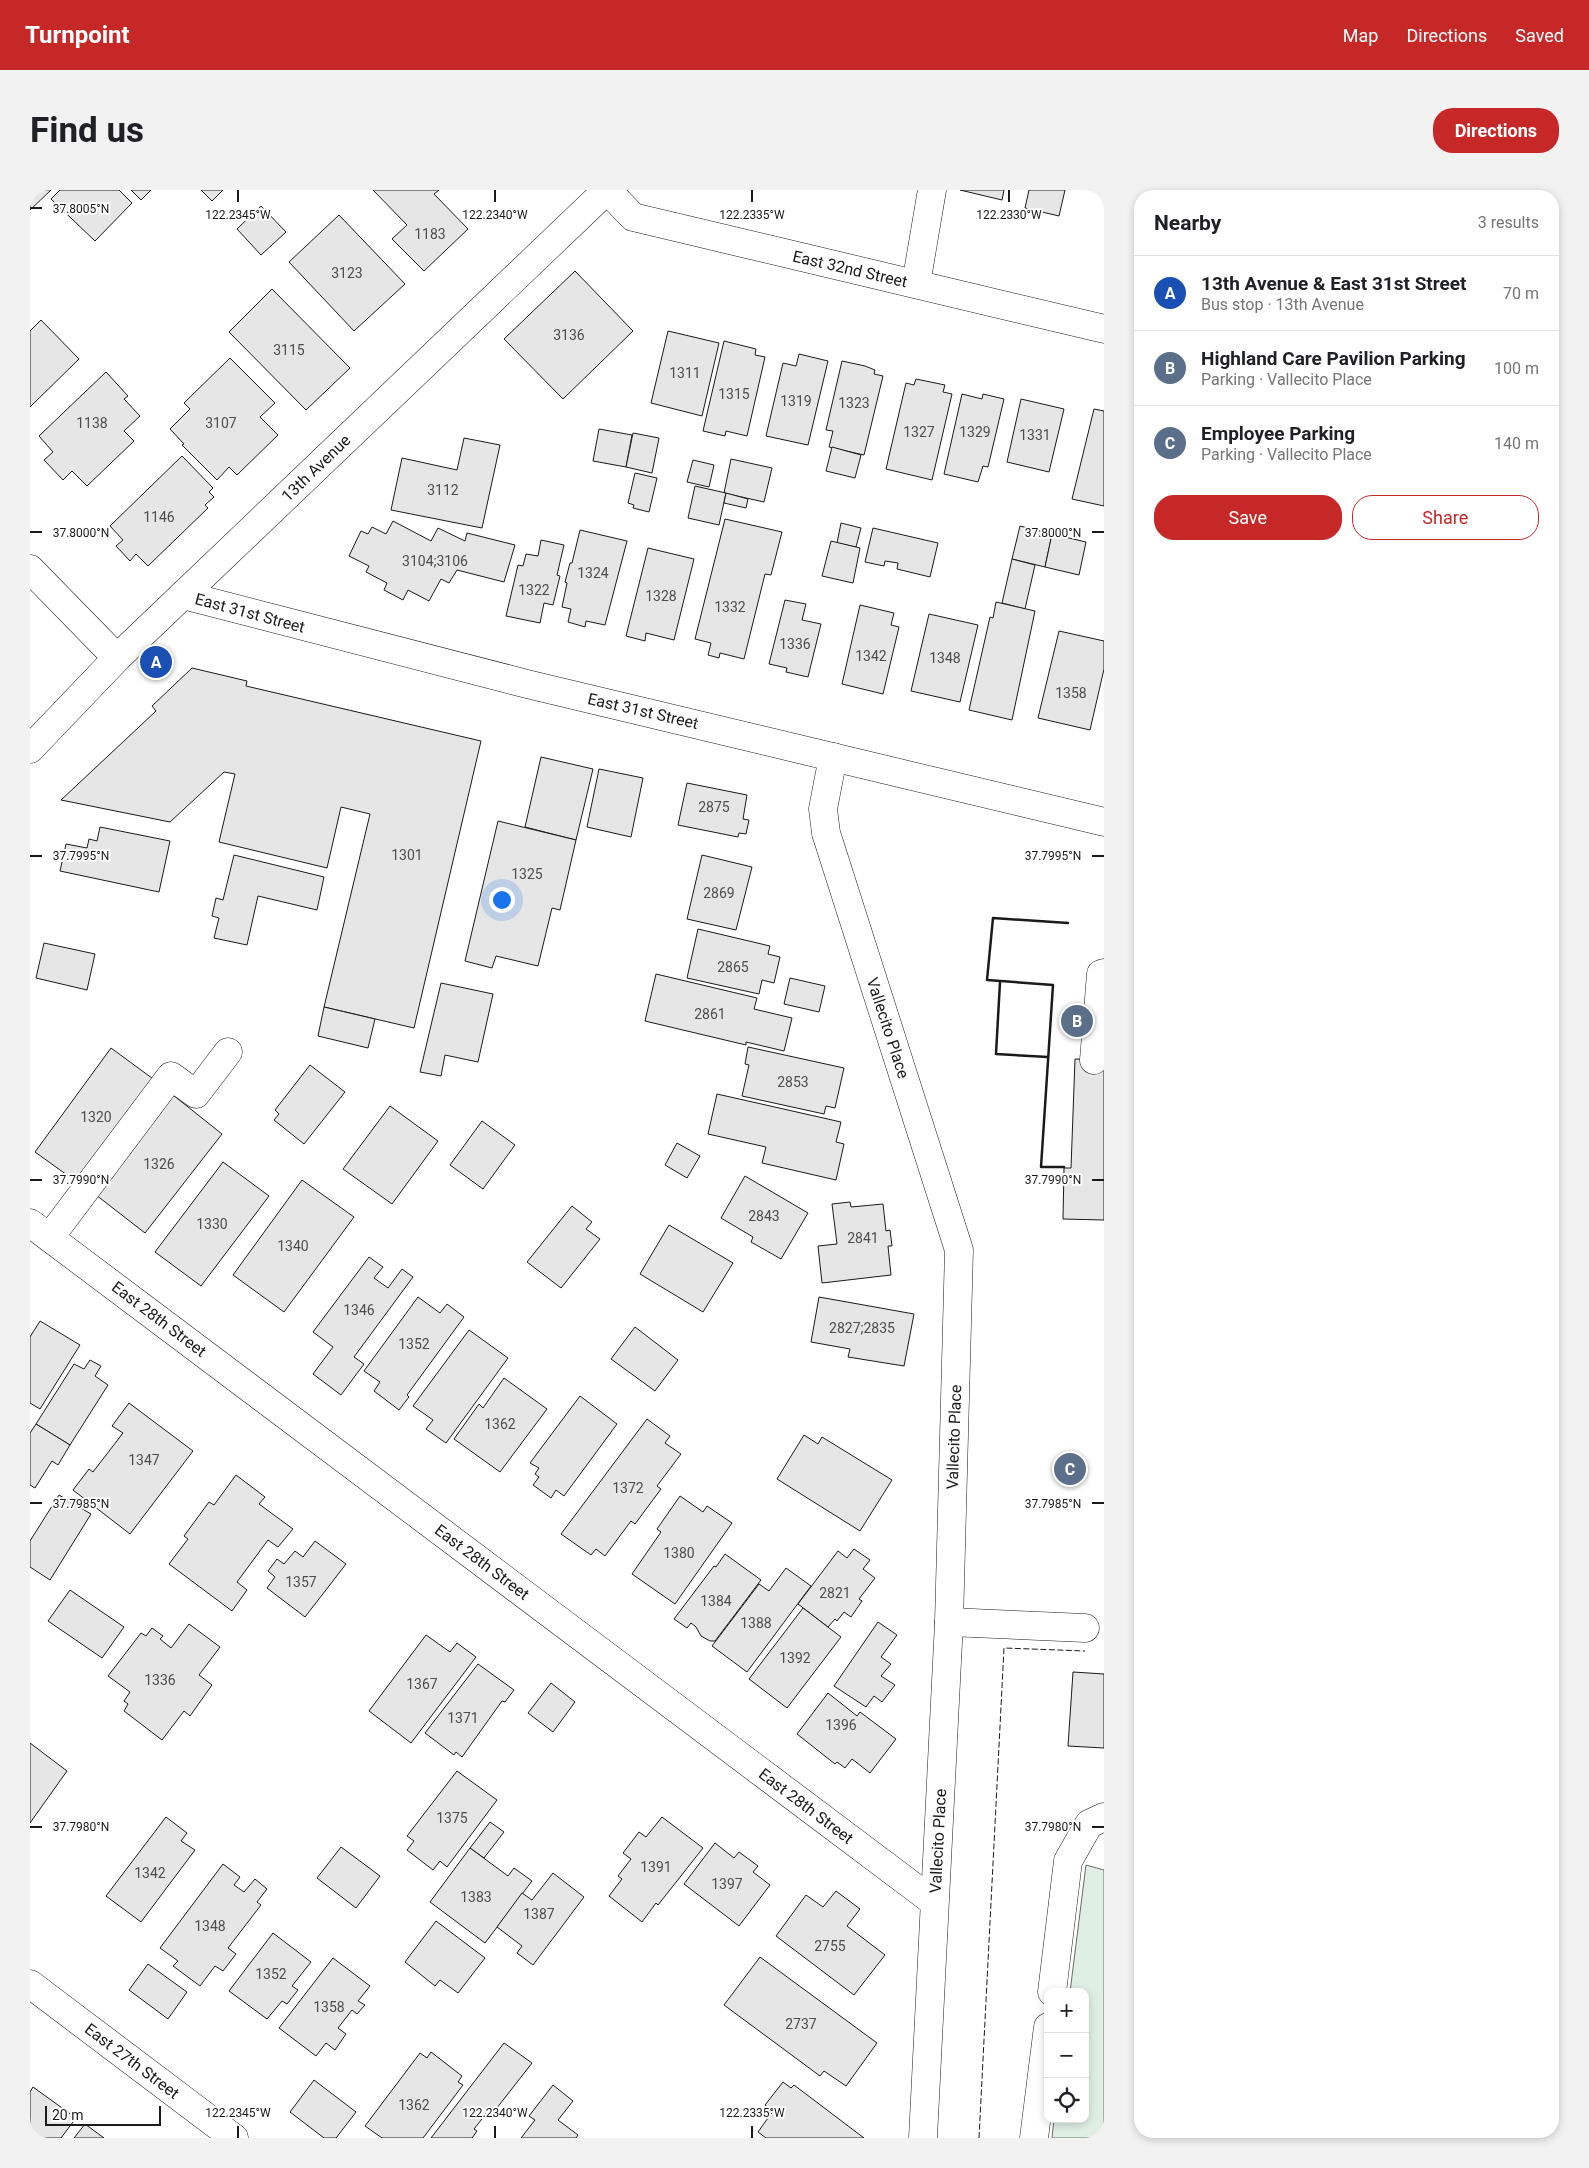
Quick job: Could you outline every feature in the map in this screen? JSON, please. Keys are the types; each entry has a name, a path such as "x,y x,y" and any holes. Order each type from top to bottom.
{"street":[{"name":"East 32nd Street","path":"607,190 633,217 1104,329"},
{"name":"13th Avenue","path":"30,749 118,658 183,595 607,190"},
{"path":"916,284 932,190"},
{"path":"30,569 118,658"},
{"name":"East 31st Street","path":"183,595 527,684 1104,822"},
{"name":"Vallecito Place","path":"832,757 823,809 826,833 959,1250 949,1622 923,2138"},
{"path":"1094,1060 1101,974 1104,973"},
{"path":"40,1230 171,1076 196,1094 228,1052"},
{"name":"East 28th Street","path":"40,1230 934,1902"},
{"path":"949,1622 1085,1628"},
{"path":"1052,1988 1068,1861 1089,1824 1104,1817"},
{"name":"East 27th Street","path":"30,1984 234,2138"},
{"path":"1034,2138 1047,2033"}],"green space":[{"path":"1086,1865 1104,1870 1104,2138 1052,2138 1054,2123 1089,2123 1089,1988 1071,1988"}],"building":[{"path":"30,190 51,190 30,210"},
{"path":"60,190 119,190 132,203 95,241 51,199"},
{"path":"131,190 151,190 141,200"},
{"path":"201,190 223,190 212,201"},
{"path":"373,190 439,190 434,194 468,229 424,271 392,239 407,225"},
{"path":"960,190 1004,190 1002,200"},
{"path":"1029,190 1065,190 1059,216 1025,208"},
{"path":"261,206 286,232 261,255 237,229"},
{"path":"339,215 405,284 354,331 289,262"},
{"path":"575,271 633,331 563,399 504,339"},
{"path":"272,289 350,368 306,410 229,332"},
{"path":"41,320 79,359 30,407 30,331"},
{"path":"668,331 719,343 702,416 651,403"},
{"path":"724,341 756,349 755,355 765,357 747,436 726,431 725,436 703,431"},
{"path":"799,354 828,361 808,445 766,436 783,363 796,366"},
{"path":"230,358 275,403 260,417 278,435 237,475 229,467 217,480 182,445 184,444 170,429 190,409 184,403"},
{"path":"842,361 865,366 875,370 874,374 883,376 864,455 829,447 833,431 826,430"},
{"path":"106,372 128,396 124,399 140,416 124,431 134,441 87,486 72,471 63,480 44,460 53,452 39,436"},
{"path":"916,379 945,385 943,392 952,394 932,480 886,469 906,383 914,385"},
{"path":"962,394 982,399 983,394 1004,399 988,467 983,466 978,482 944,474"},
{"path":"1021,399 1064,409 1049,472 1007,462"},
{"path":"1094,409 1104,411 1104,506 1072,499"},
{"path":"599,429 632,435 626,467 593,461"},
{"path":"633,433 659,438 652,473 626,467"},
{"path":"464,438 500,445 482,528 391,510 402,458 457,470"},
{"path":"832,447 861,455 855,478 826,471"},
{"path":"182,456 213,488 209,492 214,497 205,505 208,508 148,566 136,554 130,561 116,546 123,540 110,526"},
{"path":"731,459 772,468 764,502 724,493"},
{"path":"693,460 714,465 709,487 687,482"},
{"path":"635,473 657,478 649,512 633,508 634,505 628,503"},
{"path":"695,486 726,493 719,525 688,518"},
{"path":"726,493 748,499 746,508 724,503"},
{"path":"725,519 782,532 771,575 765,574 744,659 720,653 719,658 708,655 711,643 695,639"},
{"path":"393,521 431,541 438,528 465,541 467,533 515,545 504,582 457,570 449,583 441,579 429,601 408,590 403,600 384,590 387,583 366,572 369,566 349,556 361,531 368,534 372,527 386,534"},
{"path":"841,523 861,528 856,547 837,543"},
{"path":"1020,526 1052,534 1045,567 1012,559"},
{"path":"873,528 938,543 930,577 897,569 898,563 885,561 884,566 865,562"},
{"path":"580,530 627,541 605,625 586,621 585,627 568,622 571,609 562,607 567,583 565,582"},
{"path":"1052,534 1086,542 1079,575 1045,567"},
{"path":"541,540 564,545 557,575 560,576 553,605 544,603 540,623 506,616 518,565 523,566 526,554 538,556"},
{"path":"831,541 860,548 853,583 822,576"},
{"path":"648,548 694,559 674,640 646,633 645,641 626,636"},
{"path":"1012,559 1035,565 1025,609 1002,603"},
{"path":"785,600 806,604 802,620 821,624 808,677 786,672 787,668 769,664"},
{"path":"996,602 1035,611 1012,720 969,710 990,617 993,618"},
{"path":"860,605 894,613 891,625 899,627 883,694 842,684"},
{"path":"929,614 978,625 960,702 911,691"},
{"path":"1059,631 1104,641 1104,669 1090,730 1038,718"},
{"path":"192,668 247,681 246,686 481,741 414,1028 324,1007 370,814 341,807 327,868 219,842 235,774 224,772 170,822 61,800 156,711 152,706"},
{"path":"541,757 593,769 576,840 525,827"},
{"path":"599,769 643,778 631,837 587,827"},
{"path":"687,783 747,795 743,819 749,820 746,834 739,833 738,837 678,825"},
{"path":"498,821 576,840 560,910 552,908 538,966 496,956 492,968 465,961"},
{"path":"100,827 170,841 159,892 60,871 66,844 87,848 89,839 97,841"},
{"path":"234,855 324,877 317,910 258,896 247,945 214,938 219,918 212,916 216,898 223,900"},
{"path":"702,855 752,867 736,930 687,919"},
{"path":"698,929 770,946 768,954 780,957 774,983 762,980 759,994 687,978"},
{"path":"44,943 95,954 87,990 36,978"},
{"path":"656,974 757,998 754,1009 792,1018 784,1051 746,1042 746,1045 645,1021"},
{"path":"790,978 825,986 819,1012 784,1004"},
{"path":"441,983 493,994 478,1062 445,1055 441,1076 420,1072"},
{"path":"324,1007 375,1019 368,1048 318,1036"},
{"path":"748,1047 844,1068 835,1108 826,1106 824,1114 742,1096 749,1065 745,1064"},
{"path":"111,1048 156,1081 81,1185 35,1152"},
{"path":"1075,1059 1104,1060 1104,1220 1063,1219 1064,1168 1071,1168"},
{"path":"310,1065 345,1092 304,1144 274,1120 279,1114 275,1110"},
{"path":"717,1094 841,1122 836,1142 844,1144 836,1180 762,1163 766,1147 708,1134"},
{"path":"173,1095 222,1134 145,1233 96,1195"},
{"path":"390,1106 438,1141 392,1204 343,1169"},
{"path":"482,1121 515,1145 483,1189 450,1165"},
{"path":"677,1143 700,1156 687,1178 665,1165"},
{"path":"223,1162 269,1196 201,1286 155,1252"},
{"path":"745,1176 808,1213 781,1259 751,1242 753,1237 721,1218"},
{"path":"302,1180 354,1217 284,1312 233,1275"},
{"path":"850,1202 851,1207 883,1204 886,1231 890,1230 892,1246 888,1246 891,1275 822,1283 818,1246 837,1244 832,1204"},
{"path":"572,1206 592,1222 586,1229 600,1239 561,1288 527,1262"},
{"path":"669,1225 733,1263 703,1312 640,1274"},
{"path":"369,1257 383,1267 374,1278 388,1288 402,1269 413,1277 354,1357 364,1364 341,1395 313,1374 333,1347 313,1332"},
{"path":"418,1297 440,1313 447,1304 464,1317 407,1395 409,1397 399,1410 374,1391 380,1382 364,1371"},
{"path":"819,1297 914,1314 904,1366 848,1357 850,1349 811,1342"},
{"path":"40,1321 80,1345 40,1409 30,1403 30,1337"},
{"path":"635,1327 678,1360 655,1391 611,1359"},
{"path":"469,1330 508,1358 446,1443 426,1429 433,1420 413,1406"},
{"path":"90,1360 101,1366 95,1376 108,1385 70,1445 36,1424 74,1364 84,1369"},
{"path":"504,1378 547,1409 500,1472 454,1439 479,1404 483,1408"},
{"path":"580,1396 617,1424 564,1496 556,1490 551,1498 533,1485 539,1477 535,1474 539,1468 530,1463"},
{"path":"129,1403 193,1451 130,1534 73,1490 89,1469 93,1472 123,1433 112,1426"},
{"path":"647,1419 670,1436 665,1443 681,1454 657,1486 661,1489 635,1524 631,1521 605,1556 596,1549 591,1555 561,1534"},
{"path":"36,1424 70,1445 58,1465 52,1461 35,1488 30,1485 30,1433"},
{"path":"804,1435 818,1444 822,1437 892,1480 860,1531 777,1479"},
{"path":"236,1475 265,1497 259,1504 293,1529 278,1547 268,1540 237,1582 247,1590 232,1611 169,1564 188,1539 184,1536 209,1502 214,1505"},
{"path":"59,1495 91,1514 50,1580 30,1567 30,1541"},
{"path":"680,1496 703,1512 707,1506 732,1523 675,1604 632,1574 661,1532 657,1529"},
{"path":"315,1541 346,1564 305,1617 267,1588 275,1577 268,1571 277,1559 284,1564 295,1551 303,1557"},
{"path":"854,1549 870,1560 863,1569 875,1578 859,1599 862,1601 851,1617 844,1612 837,1621 835,1619 828,1627 798,1604 838,1551 847,1558"},
{"path":"725,1554 761,1580 715,1641 710,1641 701,1636 696,1627 691,1623 687,1628 674,1619"},
{"path":"786,1568 811,1586 747,1672 712,1646 759,1584 769,1591"},
{"path":"70,1590 124,1627 102,1658 48,1621"},
{"path":"803,1608 841,1637 787,1708 749,1679"},
{"path":"878,1622 897,1635 881,1657 891,1664 881,1676 895,1685 882,1702 874,1696 866,1707 834,1686"},
{"path":"189,1624 220,1647 199,1675 212,1685 190,1716 184,1711 162,1740 124,1711 128,1704 124,1701 130,1692 108,1676 141,1633 146,1636 152,1628 163,1636 160,1639 171,1648"},
{"path":"426,1635 450,1652 457,1643 476,1657 411,1743 369,1711"},
{"path":"478,1664 514,1690 505,1702 502,1701 462,1757 456,1752 454,1755 425,1733"},
{"path":"1073,1672 1104,1674 1104,1748 1068,1746"},
{"path":"551,1683 575,1702 553,1732 528,1713"},
{"path":"828,1693 857,1716 860,1712 896,1739 870,1773 852,1759 845,1768 837,1762 835,1764 797,1734"},
{"path":"30,1743 67,1771 30,1823"},
{"path":"457,1771 497,1800 447,1867 440,1861 433,1870 407,1850 414,1841 407,1836"},
{"path":"166,1817 187,1833 181,1841 195,1850 141,1922 106,1896"},
{"path":"662,1817 703,1848 658,1905 656,1903 642,1922 609,1896 622,1879 618,1876 631,1859 623,1853 639,1832 646,1837"},
{"path":"490,1822 504,1832 484,1858 470,1848"},
{"path":"715,1843 734,1858 739,1852 758,1866 753,1872 770,1885 739,1926 684,1884"},
{"path":"341,1847 380,1876 356,1908 317,1878"},
{"path":"470,1848 508,1876 514,1868 532,1881 485,1943 430,1902"},
{"path":"223,1864 240,1877 234,1885 244,1892 255,1879 267,1889 257,1902 261,1905 228,1948 236,1954 223,1971 215,1966 200,1986 173,1966 178,1961 160,1948"},
{"path":"553,1873 584,1897 533,1965 517,1953 522,1946 497,1927 522,1893 532,1900"},
{"path":"836,1891 860,1909 847,1926 885,1955 854,1995 776,1936 806,1895 823,1907"},
{"path":"436,1921 485,1958 458,1993 440,1980 435,1986 405,1962"},
{"path":"273,1933 311,1962 292,1986 298,1990 287,2004 282,2001 267,2019 229,1991"},
{"path":"760,1957 877,2043 846,2086 824,2071 820,2076 724,2005"},
{"path":"333,1958 370,1986 358,2001 365,2005 357,2014 352,2010 338,2028 346,2034 335,2050 326,2043 316,2056 279,2028"},
{"path":"148,1964 187,1992 168,2019 129,1990"},
{"path":"504,2043 532,2063 493,2113 489,2110 474,2129 477,2131 472,2138 431,2138"},
{"path":"431,2052 462,2076 458,2082 463,2085 423,2138 382,2138 365,2126 420,2053 427,2058"},
{"path":"314,2080 356,2112 336,2138 324,2138 290,2112"},
{"path":"783,2082 791,2088 794,2085 864,2138 766,2138 758,2132 773,2111 765,2105"},
{"path":"553,2085 573,2101 558,2120 578,2135 576,2138 521,2138 535,2120 529,2116"},
{"path":"33,2087 76,2118 61,2138 30,2138 30,2092"},
{"path":"85,2124 104,2138 74,2138"}],"fence":[{"path":"979,2138 1004,1648 1085,1651"}],"wall":[{"path":"1064,1167 1041,1167 1053,985 987,980 993,918 1068,923"},
{"path":"1000,982 996,1054 1048,1057"}],"place":[{"name":"13th Avenue & East 31st Street","path":"156,662"},
{"name":"Highland Care Pavilion Parking","path":"1077,1021"},
{"name":"Employee Parking","path":"1070,1469"}]}
